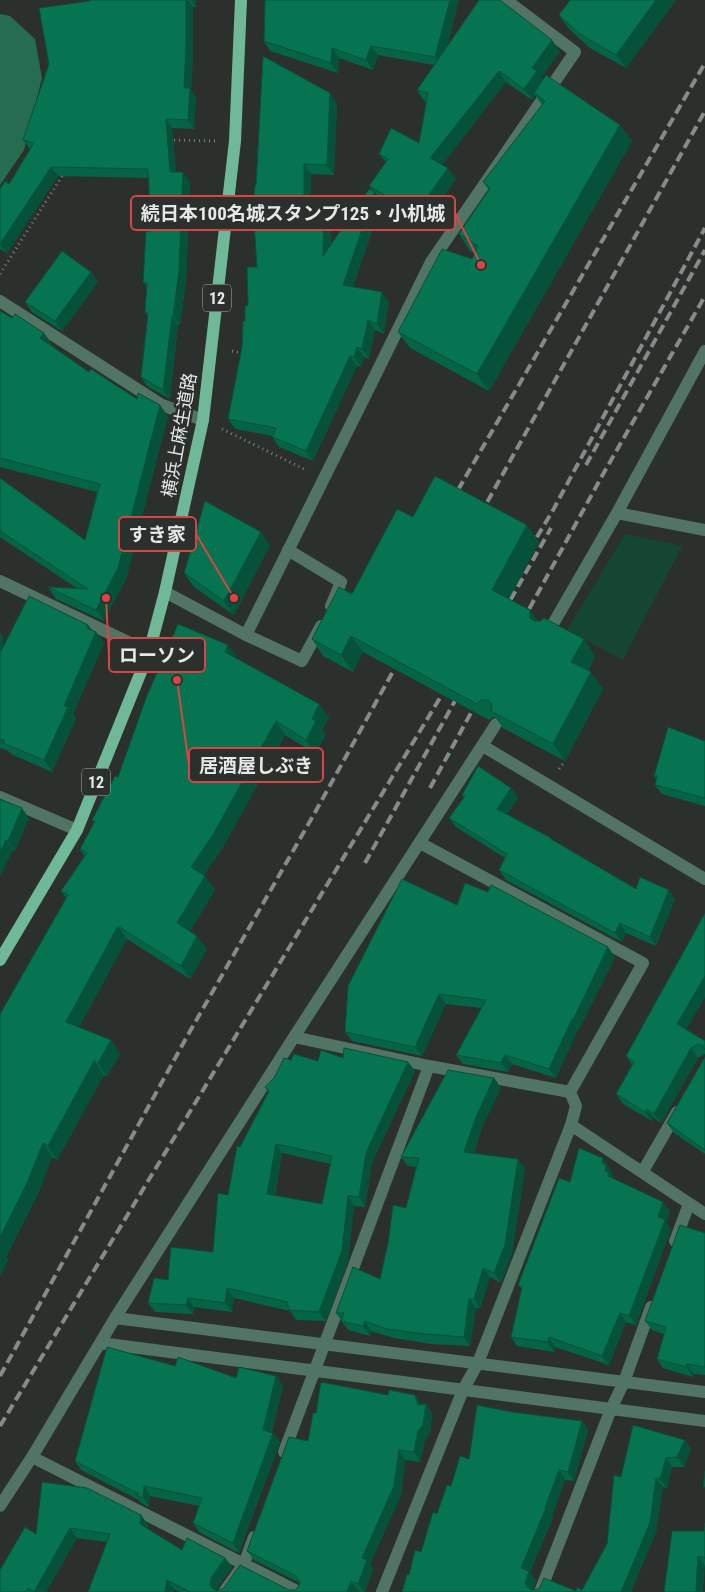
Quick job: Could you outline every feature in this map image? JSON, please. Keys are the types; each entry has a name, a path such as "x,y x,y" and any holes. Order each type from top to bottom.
{"main road":[{"name":"横浜上麻生道路","path":"0,960 77,830 149,652 165,592 203,420 235,141 241,0"}],"street":[{"path":"246,635 431,262 575,52 506,0"},
{"path":"0,302 162,405 203,420"},
{"path":"548,631 617,512 705,351"},
{"path":"617,512 705,530"},
{"path":"165,592 246,635 302,661 330,610 341,582 288,550"},
{"path":"0,581 149,652"},
{"path":"0,1506 32,1458 115,1318 496,724"},
{"path":"483,746 705,879"},
{"path":"0,797 77,830"},
{"path":"420,843 643,963 570,1092"},
{"path":"294,1037 429,1066 570,1092"},
{"path":"280,1462 429,1066"},
{"path":"382,1592 463,1390 478,1363 571,1125 576,1106 570,1092"},
{"path":"643,1172 681,1104"},
{"path":"571,1125 705,1214"},
{"path":"672,1250 689,1204"},
{"path":"540,1592 611,1409 624,1382 655,1297"},
{"path":"115,1318 705,1392"},
{"path":"100,1343 705,1421"},
{"path":"32,1458 299,1592"},
{"path":"224,1592 244,1564 257,1527"}],"path":[{"path":"168,140 235,141"},
{"path":"0,274 66,170"},
{"path":"212,346 249,355"},
{"path":"203,420 324,479"}],"green space":[{"path":"0,14 10,16 35,39 42,78 24,150 0,185"},
{"path":"625,534 682,546 623,660 567,630"}],"building":[{"path":"90,0 186,0 184,88 190,88 188,120 166,119 170,172 183,172 179,271 163,390 141,377 148,313 145,312 147,283 143,282 146,231 151,231 148,169 51,167 0,244 0,189 5,181 9,184 34,143 23,140 49,64 39,8"},
{"path":"265,0 450,0 435,57 371,46 366,60 332,48 331,63 264,41"},
{"path":"479,0 500,0 552,40 532,68 537,71 524,89 499,71 430,158 448,168 416,213 369,186 388,159 379,154 391,128 419,143 428,93 417,90"},
{"path":"570,0 656,0 616,55 580,34 559,15"},
{"path":"263,56 330,93 327,165 304,164 304,205 324,213 323,256 369,189 375,192 343,285 382,292 377,324 368,320 362,349 357,347 354,357 350,356 306,451 272,437 276,428 228,419 242,347 245,306 248,305 247,267 257,267 253,207 256,185"},
{"path":"546,75 620,125 477,374 398,332 442,249 472,259 478,246 459,234 490,188 483,182 545,101 534,93"},
{"path":"62,251 91,272 55,321 25,302"},
{"path":"0,311 12,318 15,314 44,333 40,338 89,372 91,369 137,399 138,393 160,405 118,568 96,610 48,587 88,589 0,531 0,478 85,540 100,484 0,458"},
{"path":"435,476 527,525 492,590 530,610 530,618 534,621 541,621 544,618 584,639 571,662 591,672 553,744 491,711 492,704 488,700 481,700 477,704 351,636 341,655 312,639 339,587 352,594 397,509 413,517"},
{"path":"205,501 261,532 224,601 184,573"},
{"path":"29,596 88,625 87,628 96,632 64,706 68,707 44,760 3,743 4,740 0,739 0,653"},
{"path":"178,624 228,645 225,652 319,704 312,719 316,721 306,740 276,721 214,833 191,867 205,876 177,923 197,936 181,966 118,926 66,1022 111,1040 98,1063 94,1061 48,1146 43,1143 27,1183 0,1237 0,1014 68,895 61,891 87,853 80,849 95,821 92,820 115,776 118,777 146,698"},
{"path":"668,727 705,741 705,798 655,785 657,776 654,776"},
{"path":"478,766 511,788 497,809 551,838 636,889 640,877 669,890 650,937 620,923 615,933 499,870 507,854 449,818 465,796 462,795"},
{"path":"0,799 22,808 8,841 6,840 0,852"},
{"path":"402,879 457,905 465,883 488,892 491,885 608,947 549,1069 505,1055 501,1063 456,1055 486,1000 439,994 415,1047 345,1032 348,986"},
{"path":"705,913 705,976 677,1024 705,1041 705,1050 703,1046 698,1044 691,1048 654,1114 647,1109 645,1112 616,1094 634,1062 626,1056"},
{"path":"344,1048 408,1062 366,1153 359,1197 348,1196 342,1251 319,1312 289,1310 287,1302 227,1288 225,1303 188,1298 186,1305 148,1303 154,1278 168,1280 171,1247 213,1252 218,1193 228,1195 237,1146 240,1147 269,1091 265,1087 274,1078 284,1058 291,1060 294,1054 318,1061 321,1050 343,1058","holes":["276,1144 332,1156 322,1204 267,1194"]},
{"path":"705,1057 705,1150 667,1123"},
{"path":"448,1070 494,1078 476,1117 464,1152 518,1159 505,1245 494,1273 483,1268 474,1299 469,1299 464,1337 387,1329 365,1321 363,1326 341,1321 344,1313 336,1313 353,1267 380,1279 388,1243 393,1205 406,1208 419,1158 401,1157"},
{"path":"579,1148 603,1158 602,1163 606,1165 605,1171 609,1173 608,1176 663,1202 658,1217 665,1220 629,1316 620,1313 602,1356 549,1337 548,1342 511,1337 522,1287 518,1285 559,1178 570,1182"},
{"path":"680,1225 705,1233 705,1367 687,1364 686,1367 657,1359 666,1327 645,1321"},
{"path":"107,1347 175,1366 178,1357 236,1378 239,1367 276,1376 263,1430 273,1433 233,1543 193,1523 202,1498 144,1486 143,1498 134,1494 139,1494 75,1461"},
{"path":"321,1382 388,1395 389,1390 415,1395 418,1405 426,1404 423,1425 418,1431 414,1452 399,1450 394,1486 362,1558 367,1560 358,1584 351,1581 347,1592 190,1592 167,1580 165,1592 88,1592 110,1534 70,1528 34,1592 28,1588 25,1592 0,1592 0,1570 25,1527 36,1534 42,1482 87,1488 141,1515 140,1524 182,1550 187,1538 225,1558 211,1578 210,1585 217,1591 224,1588 240,1565 289,1590 296,1590 300,1583 296,1576 247,1551 289,1437 308,1441 313,1413 316,1413"},
{"path":"477,1405 512,1412 582,1421 568,1472 559,1470 546,1508 521,1568 529,1571 525,1583 531,1590 539,1589 544,1578 576,1591 577,1587 582,1590 607,1544 614,1475 621,1477 633,1425 685,1440 677,1457 666,1458 660,1479 656,1478 650,1523 621,1592 402,1592 407,1574 409,1575 415,1550 421,1552 433,1512 437,1514 447,1485 451,1486 460,1456 469,1459"},
{"path":"705,1471 705,1487 703,1487"},
{"path":"705,1523 705,1558 698,1556 696,1592 664,1592 672,1531 704,1531"}],"railway":[{"path":"458,490 705,63"},
{"path":"480,515 705,111"},
{"path":"529,550 552,512 705,228"},
{"path":"586,465 705,250"},
{"path":"522,622 602,476 705,296"},
{"path":"503,613 551,528"},
{"path":"0,1376 189,1033 401,657"},
{"path":"0,1426 449,683"},
{"path":"365,863 461,690"},
{"path":"430,788 478,700"}],"place":[{"name":"続日本100名城スタンプ125・小机城","path":"481,265"},
{"name":"ローソン","path":"106,598"},
{"name":"すき家","path":"234,598"},
{"name":"居酒屋しぶき","path":"177,680"}]}
